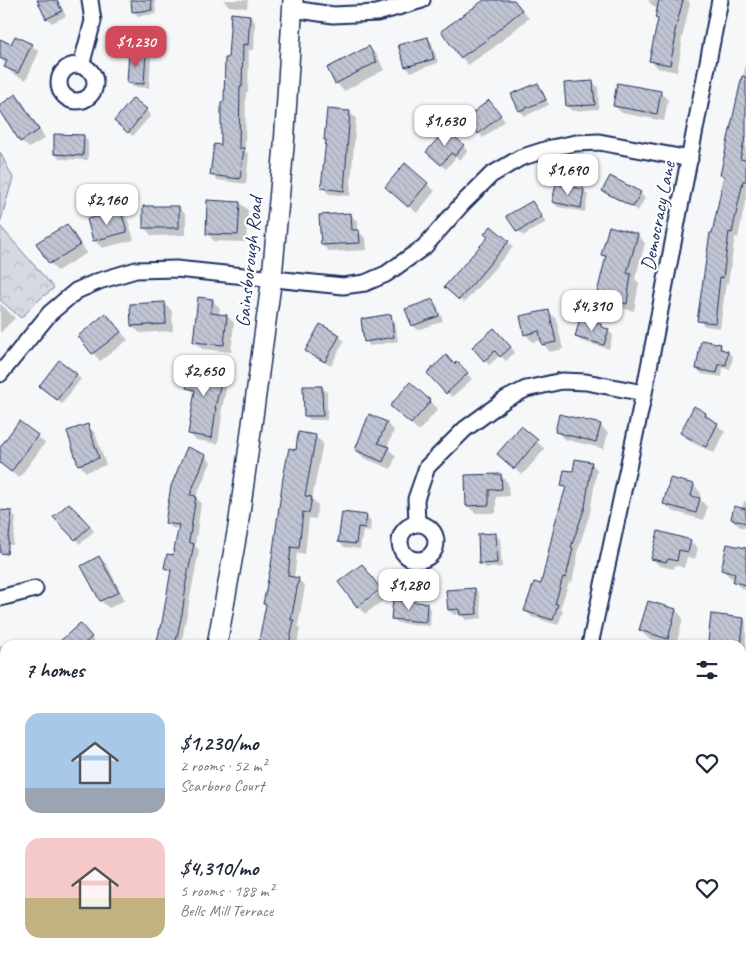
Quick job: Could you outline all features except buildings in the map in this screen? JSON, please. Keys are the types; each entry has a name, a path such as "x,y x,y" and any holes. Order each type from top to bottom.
{"street":[{"path":"82,66 93,22 90,0"},
{"path":"293,5 333,15 377,13 422,0"},
{"name":"Democracy Lane","path":"591,640 644,393 720,0"},
{"name":"Gainsborough Road","path":"218,640 238,527 272,277 284,146 293,5"},
{"path":"0,374 50,313 76,291 98,281 136,270 176,268 342,286 365,283 386,274 424,247 491,175 520,158 576,142 599,142 690,160"},
{"path":"418,523 416,499 427,467 465,429 506,399 526,389 562,382 586,382 644,393"},
{"path":"0,598 35,589"}],"green space":[{"path":"0,152 13,178 0,223"},
{"path":"0,226 54,288 21,318 0,300"}]}
